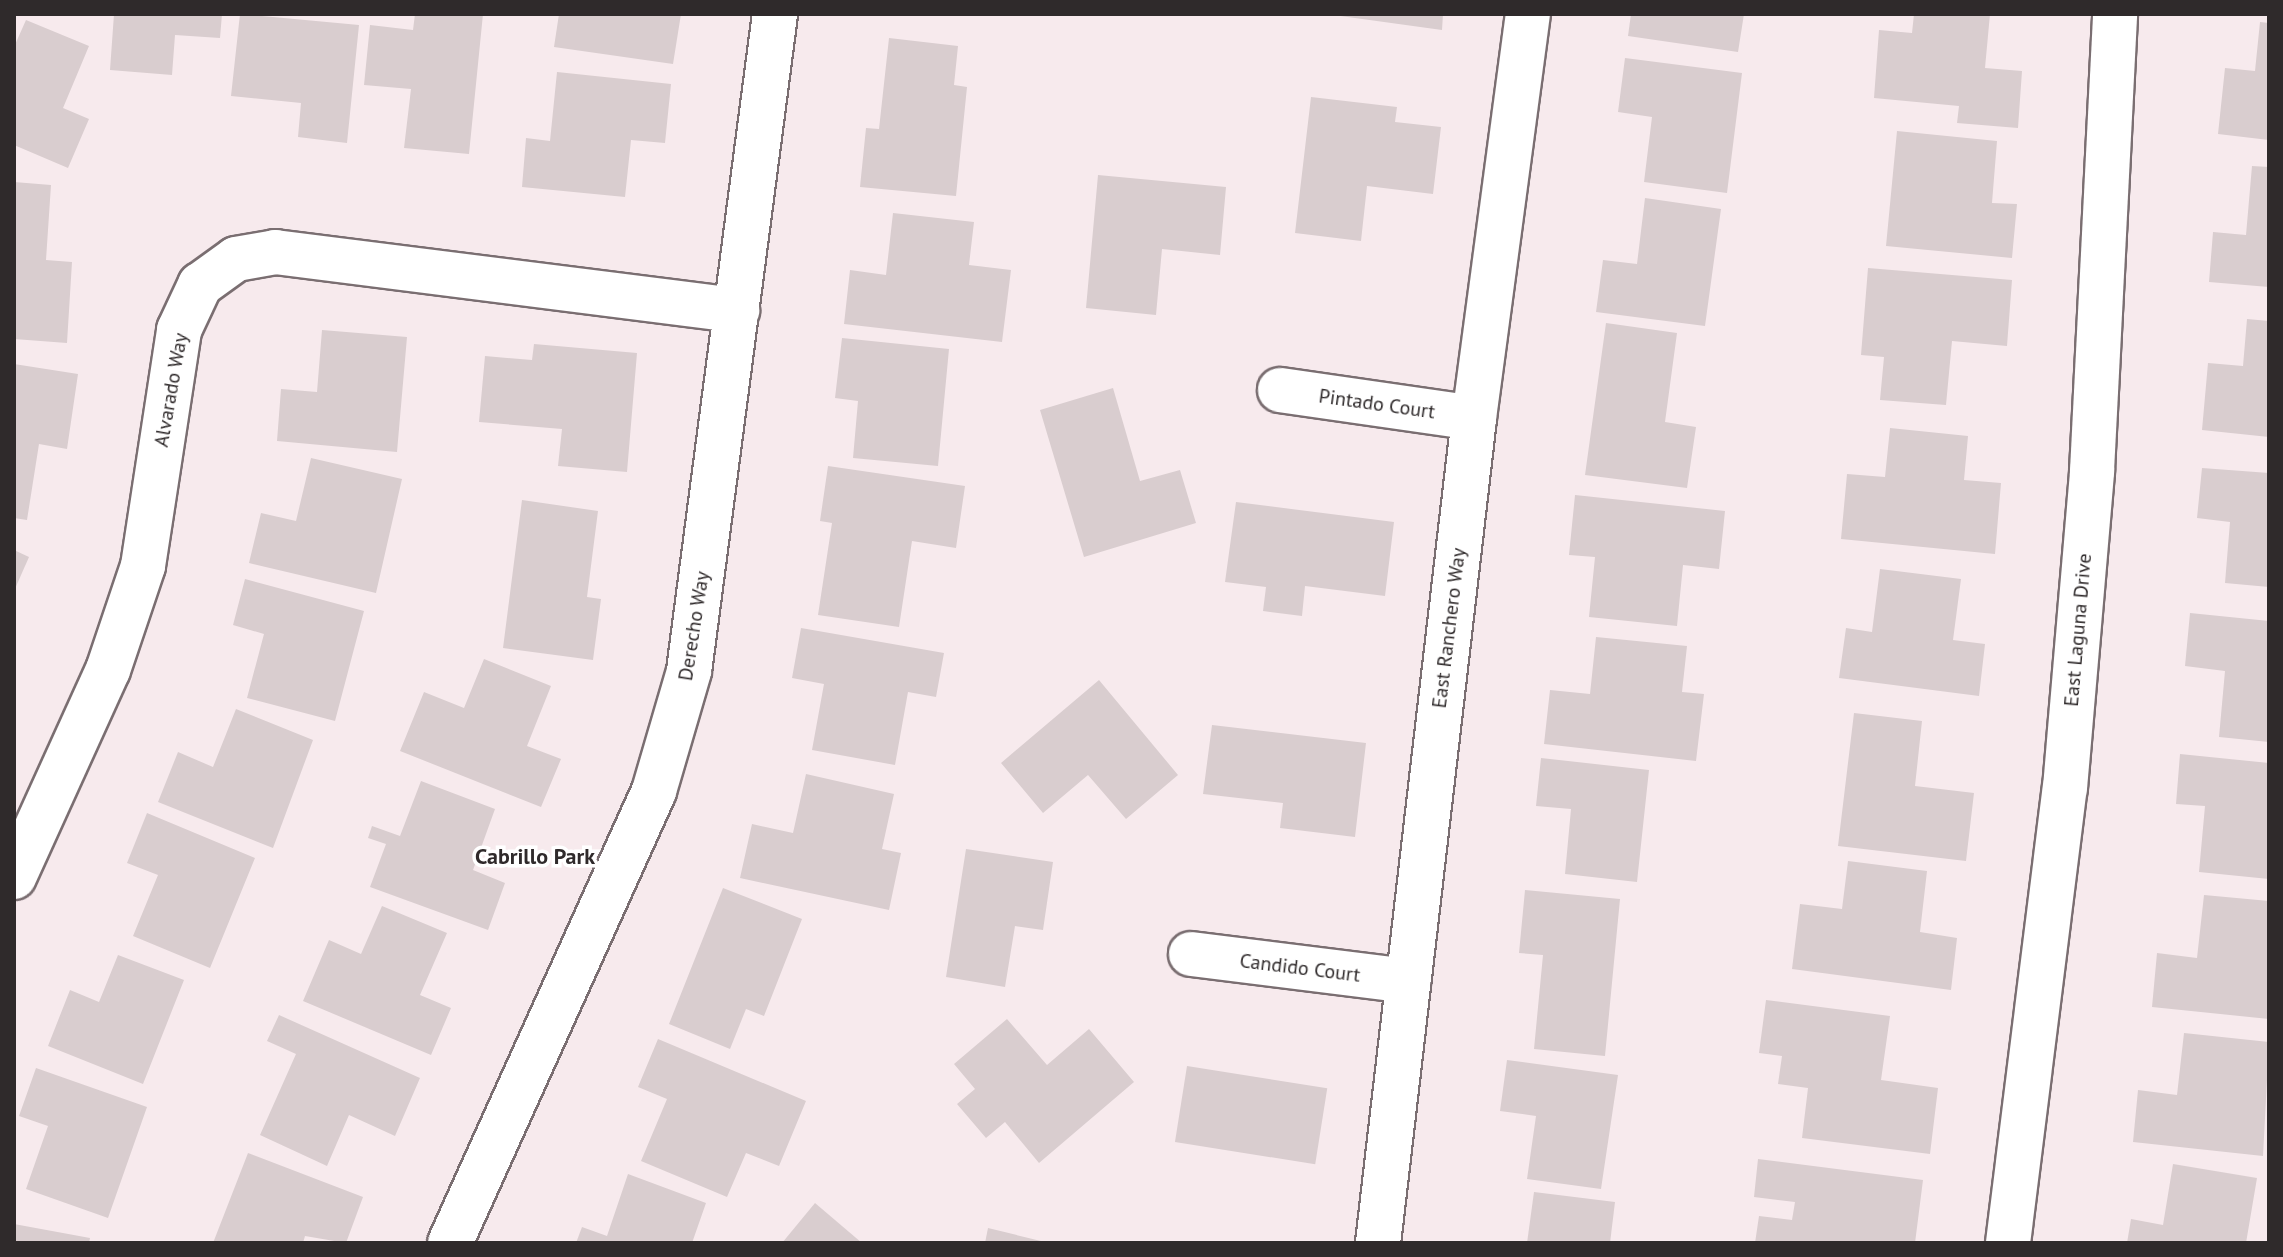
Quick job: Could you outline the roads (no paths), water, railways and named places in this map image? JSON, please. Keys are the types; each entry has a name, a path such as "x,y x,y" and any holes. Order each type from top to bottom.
{"street":[{"name":"Derecho Way","path":"450,1243 654,791 689,671 775,14"},
{"name":"East Ranchero Way","path":"1378,1243 1474,418 1528,14"},
{"name":"East Laguna Drive","path":"2008,1243 2065,788 2083,582 2115,14"},
{"name":"Alvarado Way","path":"14,877 108,670 143,566 179,330 200,285 236,259 275,252 737,310"},
{"name":"Pintado Court","path":"1280,390 1474,418"},
{"name":"Candido Court","path":"1191,954 1408,981"}],"district":[{"name":"Cabrillo Park","path":"535,857"}]}
